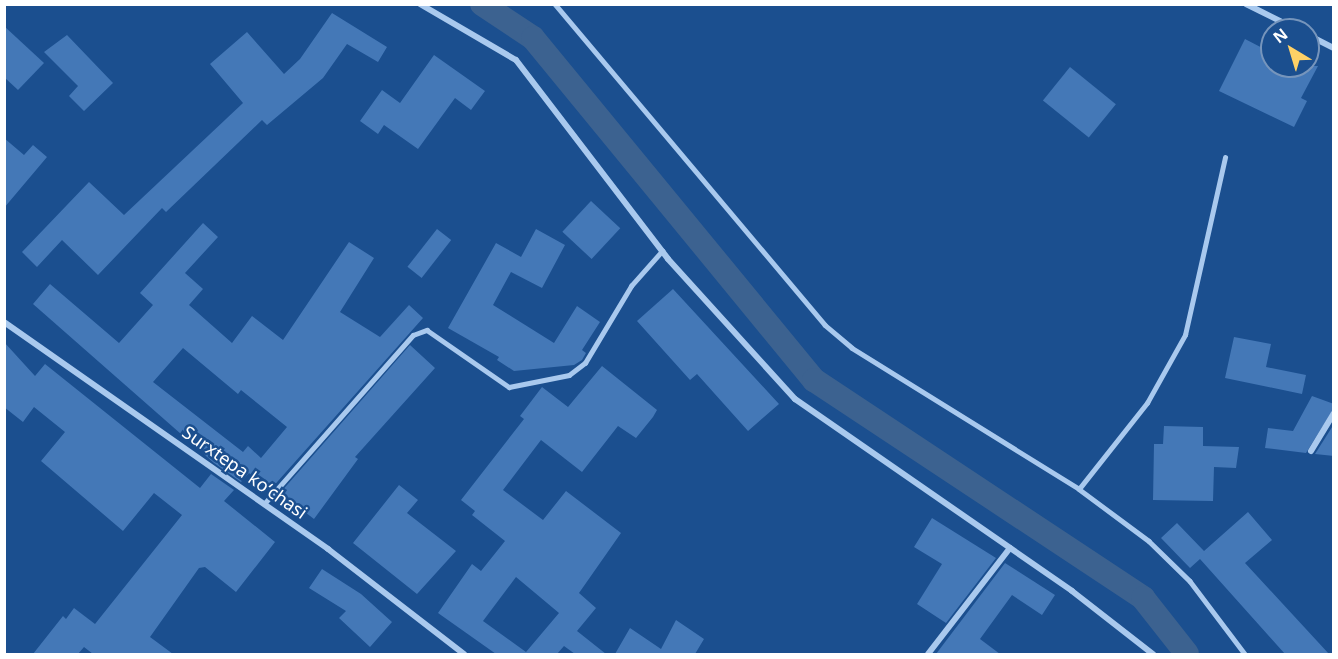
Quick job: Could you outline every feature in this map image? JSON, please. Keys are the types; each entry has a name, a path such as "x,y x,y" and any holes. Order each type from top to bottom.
{"street":[{"path":"420,4 516,60 662,251 795,399 1010,548 1145,645 1153,654"},
{"path":"1246,4 1274,18"},
{"path":"1320,41 1334,48"},
{"name":"Surxtepa koʻchasi","path":"4,322 264,504 464,654"},
{"path":"1311,451 1334,413"},
{"path":"928,654 1010,548"}],"lane":[{"path":"555,4 825,325 852,348 1079,489 1149,540 1190,581 1245,654"},
{"path":"1079,489 1147,403 1185,335 1225,157"},
{"path":"264,504 413,335 427,330 509,387 569,375 585,363 631,286 662,251"}],"building":[{"path":"332,13 387,47 378,62 347,44 323,78 267,125 262,120 166,212 162,208 98,275 62,240 37,267 22,252 89,182 124,215 243,103 210,64 247,32 284,74 300,59"},
{"path":"4,26 44,63 18,90 4,77"},
{"path":"67,35 113,83 84,111 69,96 78,86 44,52"},
{"path":"1245,39 1260,47 1260,78 1312,78 1301,98 1307,101 1294,127 1219,91"},
{"path":"434,55 485,91 471,110 455,98 418,149 384,125 378,134 360,121 382,90 400,103"},
{"path":"1070,67 1116,104 1089,138 1043,100"},
{"path":"4,138 24,155 33,145 47,157 4,208"},
{"path":"591,201 620,228 592,259 562,232"},
{"path":"203,223 218,237 185,273 203,289 189,305 232,343 252,316 283,340 349,242 374,258 340,312 380,337 409,305 423,318 270,490 249,473 241,482 214,463 33,304 50,284 119,343 153,305 140,293","holes":["183,348 238,394 241,390 287,427 261,458 248,446 243,452 153,382"]},
{"path":"437,229 451,240 422,278 407,267"},
{"path":"536,229 565,245 542,288 511,272 493,305 554,343 577,306 600,322 582,350 586,353 582,360 574,365 514,371 497,360 499,357 448,328 496,243 521,257"},
{"path":"673,289 779,404 748,431 697,374 690,380 637,321"},
{"path":"1234,337 1271,344 1266,367 1306,375 1302,394 1225,378"},
{"path":"4,342 35,376 45,364 200,488 211,474 234,490 224,501 275,542 236,592 205,567 199,568 150,637 173,654 93,654 84,647 78,654 33,654 63,616 66,619 74,608 95,624 182,515 154,493 123,531 41,461 65,432 34,407 23,422 4,407"},
{"path":"410,345 435,368 355,457 358,459 314,519 280,493"},
{"path":"602,366 657,410 636,438 618,426 582,472 541,440 503,490 543,520 566,491 621,533 579,593 596,608 577,631 606,654 575,654 564,646 557,654 496,654 438,613 472,564 481,571 505,541 472,515 475,511 461,500 524,419 520,416 542,387 568,407","holes":["516,577 559,613 526,652 483,621"]},
{"path":"1312,396 1334,404 1334,408 1306,453 1265,448 1268,428 1293,431"},
{"path":"1334,424 1334,456 1315,454"},
{"path":"1164,426 1203,427 1203,446 1239,447 1236,468 1214,467 1213,501 1153,500 1154,444 1163,444"},
{"path":"399,485 418,500 407,513 456,551 417,594 353,543"},
{"path":"1248,512 1272,540 1245,563 1329,654 1285,654 1200,559 1190,568 1161,538 1177,523 1204,551"},
{"path":"932,518 996,558 946,623 917,604 942,564 914,547"},
{"path":"1005,563 1055,595 1042,615 1012,595 980,639 1000,654 936,654"},
{"path":"322,569 361,594 392,622 370,647 339,618 346,611 309,588"},
{"path":"676,620 704,639 695,654 615,654 630,628 661,649"}],"waterway":[{"path":"482,4 533,38 814,380 1143,598 1187,654"}]}
